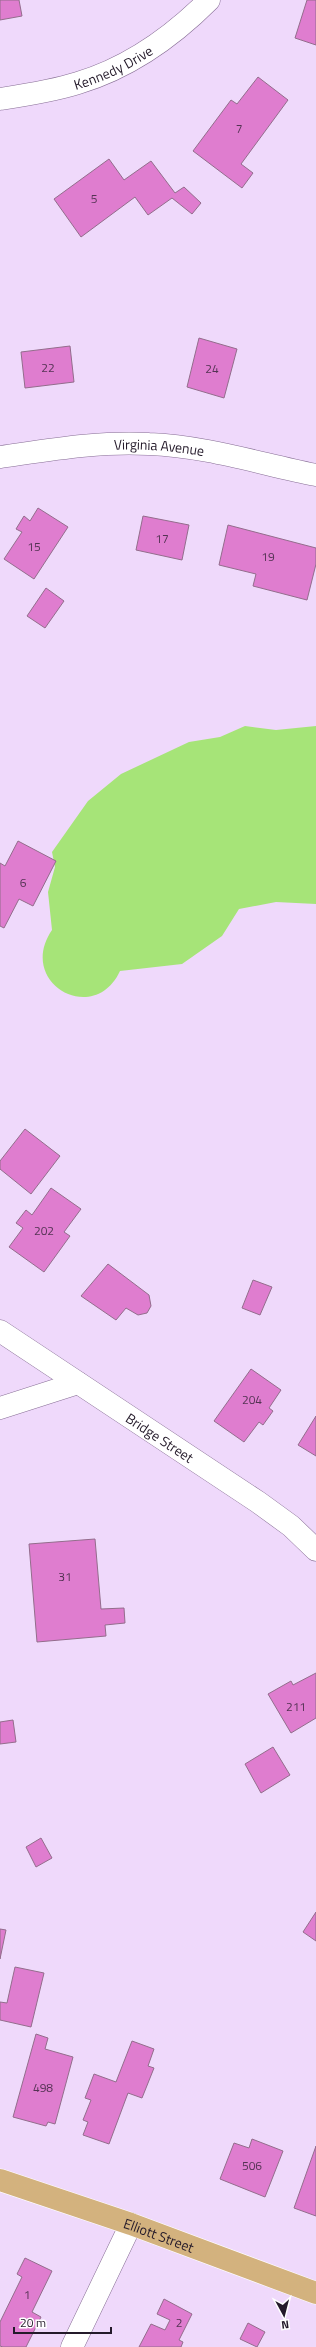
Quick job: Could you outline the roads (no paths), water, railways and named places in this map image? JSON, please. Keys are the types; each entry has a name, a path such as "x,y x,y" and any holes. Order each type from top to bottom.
{"main road":[{"name":"Elliott Street","path":"0,2180 131,2224 316,2293"}],"street":[{"name":"Kennedy Drive","path":"0,99 48,91 79,83 105,73 153,46 176,30 209,0"},
{"name":"Virginia Avenue","path":"0,456 63,448 116,444 149,444 190,448 316,475"},
{"name":"Bridge Street","path":"0,1332 258,1502 291,1526 316,1550"},
{"path":"0,1408 78,1383"},
{"path":"72,2347 131,2224"}]}
